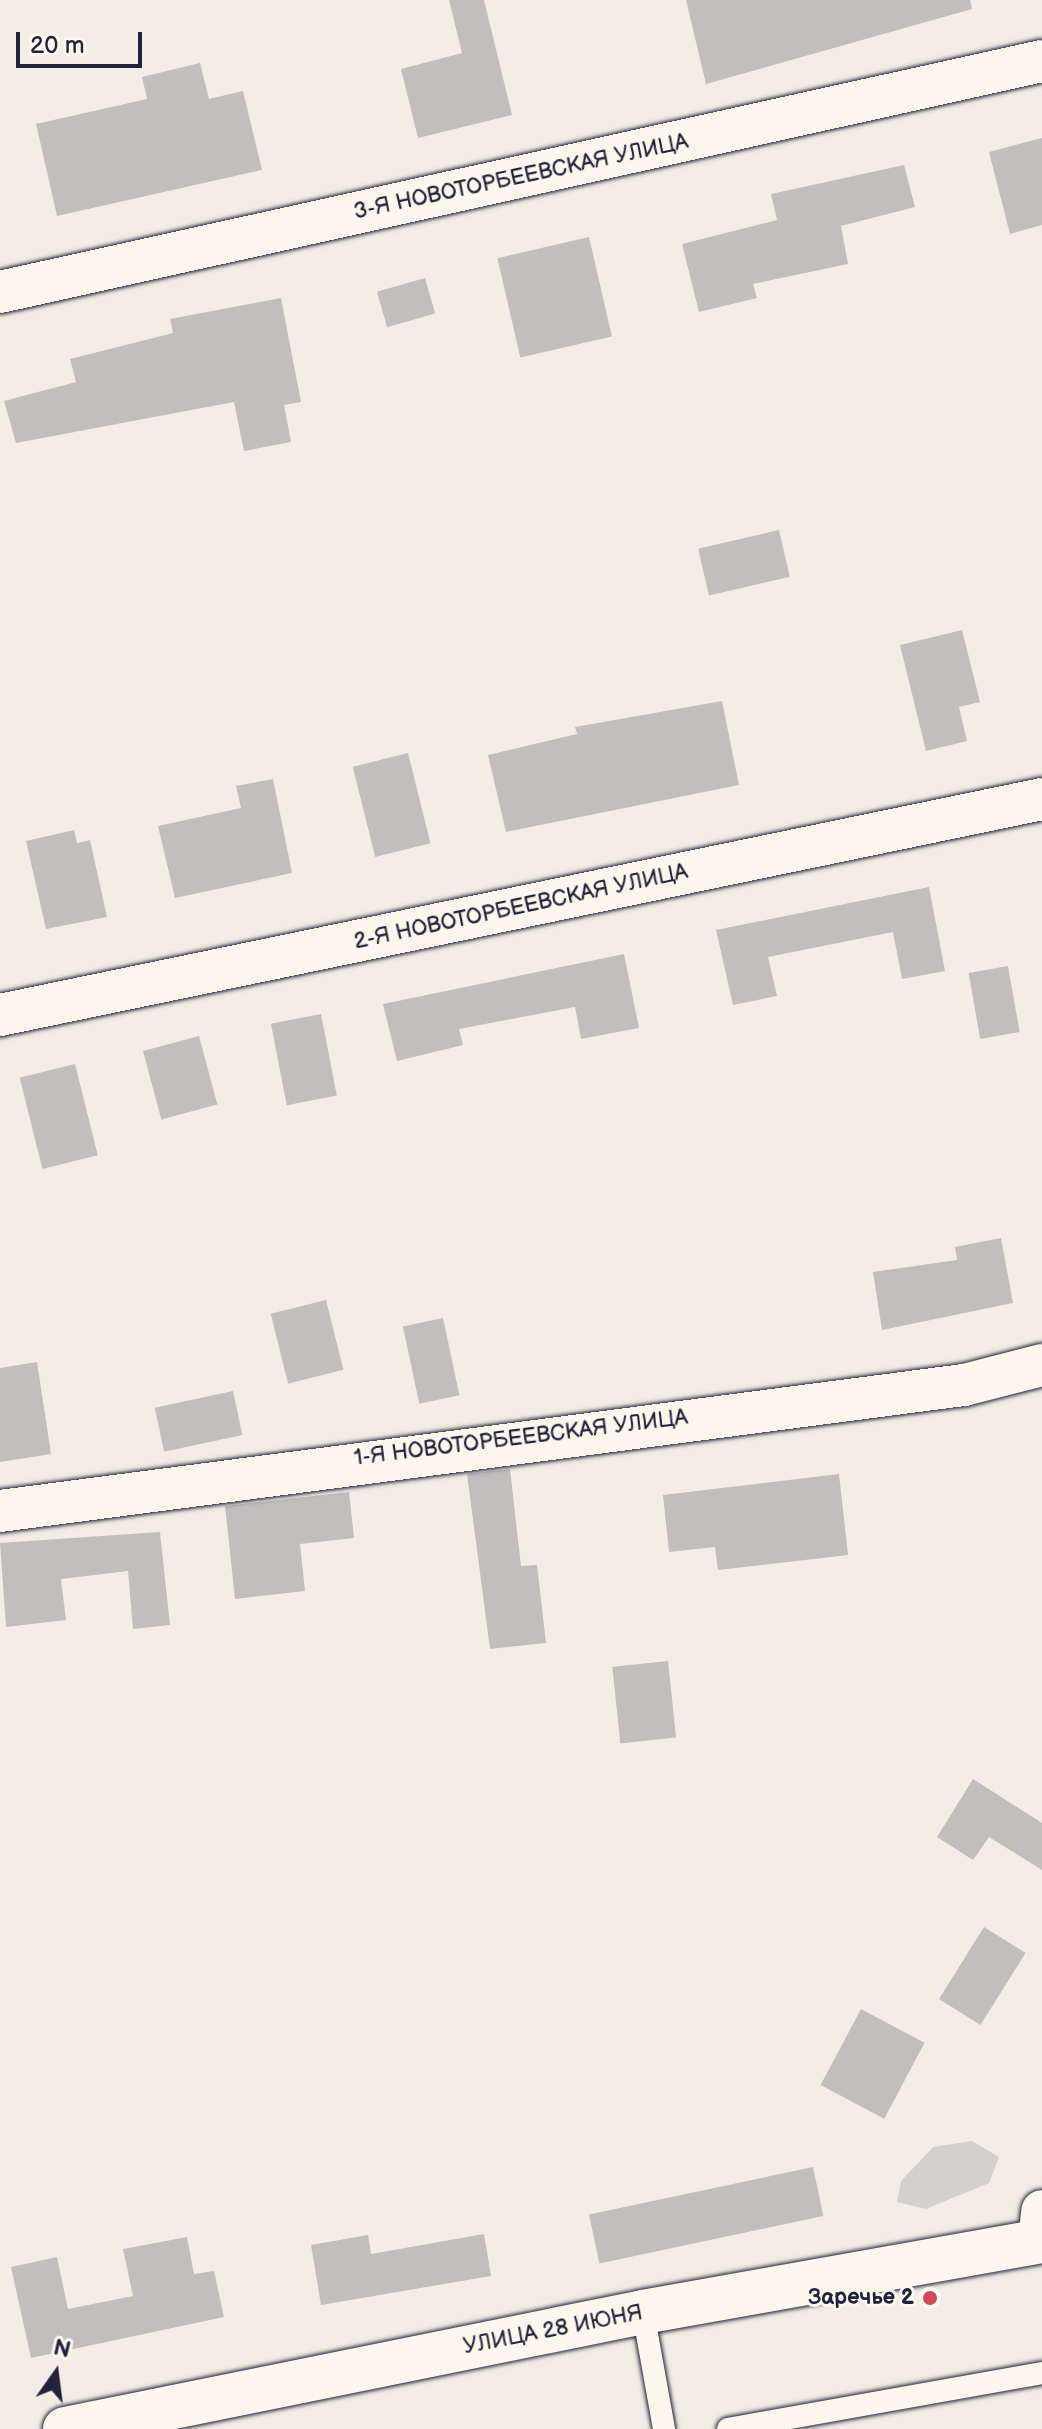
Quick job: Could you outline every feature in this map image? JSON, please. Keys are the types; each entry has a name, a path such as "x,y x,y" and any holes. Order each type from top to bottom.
{"street":[{"name":"3-Я НОВОТОРБЕЕВСКАЯ УЛИЦА","path":"0,292 1042,61"},
{"name":"2-Я НОВОТОРБЕЕВСКАЯ УЛИЦА","path":"0,1015 1042,799"},
{"name":"1-Я НОВОТОРБЕЕВСКАЯ УЛИЦА","path":"0,1511 964,1385 1042,1365"},
{"name":"УЛИЦА 28 ИЮНЯ","path":"65,2429 1041,2231"}],"lane":[{"path":"643,2312 664,2429"},
{"path":"728,2429 1042,2373"}],"shaded area":[{"path":"972,2141 999,2157 989,2183 926,2209 897,2202 901,2181 933,2147"}],"building":[{"path":"449,0 484,0 512,115 418,138 401,69 462,53"},
{"path":"686,0 970,0 972,9 706,84"},
{"path":"200,63 209,99 243,91 262,170 57,216 36,124 147,99 142,77"},
{"path":"1042,138 1042,225 1010,234 989,152"},
{"path":"904,165 915,207 841,226 848,264 753,284 757,298 699,312 682,244 777,220 771,194"},
{"path":"589,237 612,336 520,358 497,258"},
{"path":"425,278 435,314 387,327 377,292"},
{"path":"281,298 301,402 284,405 291,442 244,451 234,402 16,443 4,401 76,382 70,359 173,333 170,319"},
{"path":"779,530 790,577 709,595 698,549"},
{"path":"962,630 980,702 959,707 967,741 926,751 900,645"},
{"path":"722,701 739,785 506,832 488,755 577,734 575,727"},
{"path":"408,753 430,843 375,857 353,767"},
{"path":"273,779 292,873 175,898 158,826 241,808 236,786"},
{"path":"74,830 77,843 90,840 107,917 46,929 26,841"},
{"path":"929,887 945,971 902,979 893,932 768,957 777,996 733,1005 716,930"},
{"path":"624,954 639,1028 581,1039 575,1007 459,1029 463,1045 397,1061 383,1004"},
{"path":"1008,966 1020,1032 980,1039 969,973"},
{"path":"321,1014 337,1095 287,1105 271,1024"},
{"path":"199,1036 217,1105 161,1120 143,1051"},
{"path":"75,1064 98,1155 42,1169 20,1078"},
{"path":"1001,1238 1013,1303 882,1330 873,1272 957,1260 955,1247"},
{"path":"326,1300 343,1370 288,1384 271,1314"},
{"path":"443,1318 459,1395 419,1404 403,1327"},
{"path":"37,1362 51,1454 0,1462 0,1368"},
{"path":"233,1391 242,1435 164,1452 155,1408"},
{"path":"510,1469 521,1566 537,1565 546,1643 490,1649 467,1474"},
{"path":"839,1474 848,1555 718,1570 715,1547 669,1552 663,1495"},
{"path":"349,1492 354,1538 300,1544 305,1591 235,1599 225,1506"},
{"path":"160,1532 170,1625 133,1629 128,1571 61,1579 66,1620 6,1627 0,1543"},
{"path":"668,1661 676,1738 620,1743 612,1667"},
{"path":"973,1779 1042,1823 1042,1870 989,1837 973,1860 937,1837"},
{"path":"984,1927 1026,1953 981,2025 939,1999"},
{"path":"861,2009 925,2043 884,2119 821,2085"},
{"path":"813,2167 823,2216 599,2264 589,2215"},
{"path":"484,2234 491,2276 321,2305 311,2245 368,2235 371,2254"},
{"path":"187,2237 194,2274 214,2271 224,2317 31,2358 11,2267 57,2257 68,2309 133,2296 123,2249"}],"place":[{"name":"Заречье 2","path":"930,2298"}]}
